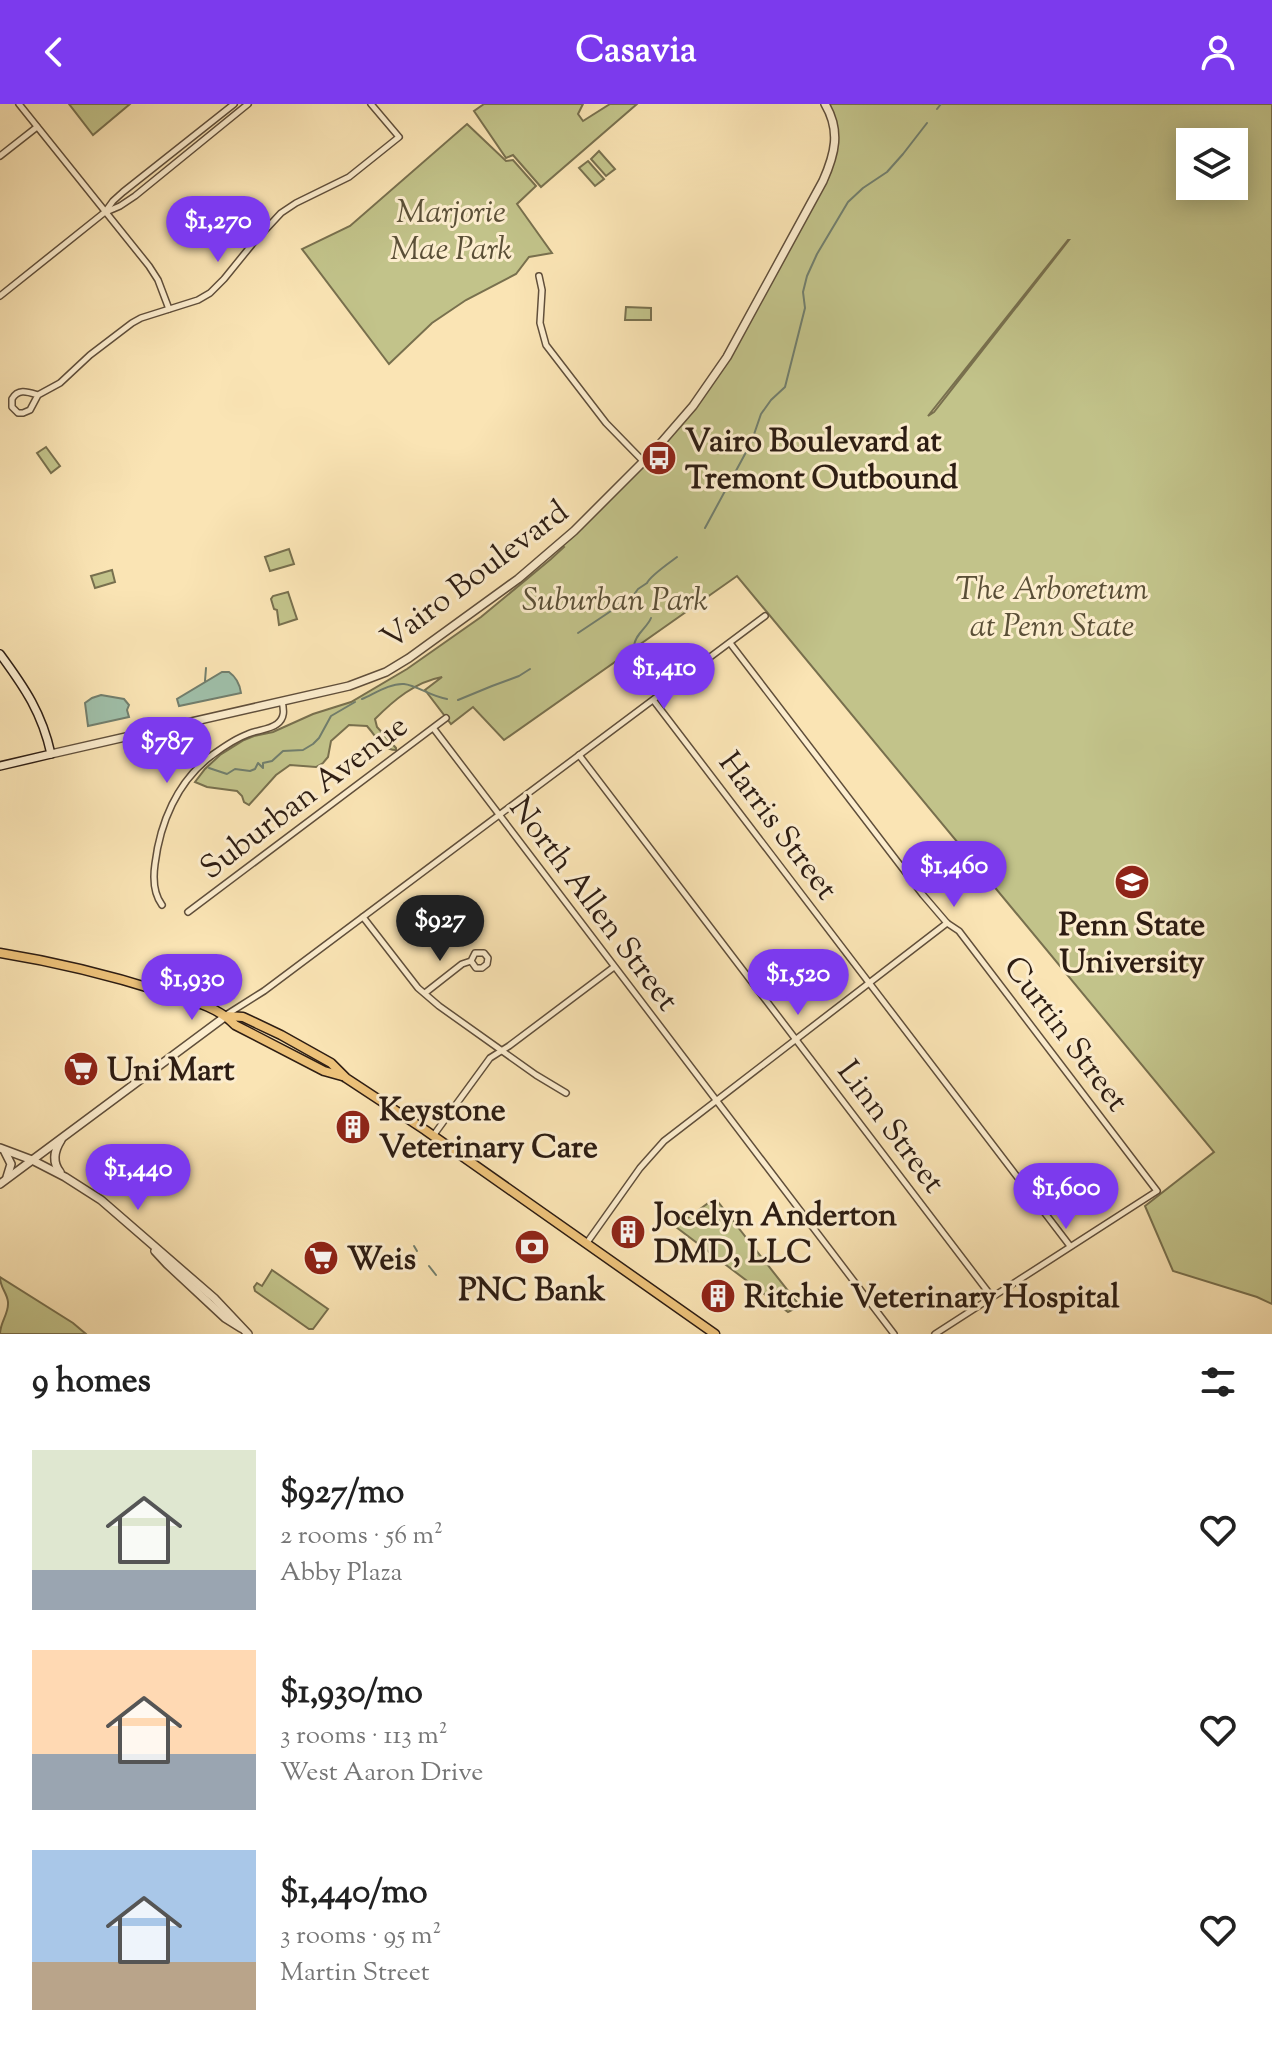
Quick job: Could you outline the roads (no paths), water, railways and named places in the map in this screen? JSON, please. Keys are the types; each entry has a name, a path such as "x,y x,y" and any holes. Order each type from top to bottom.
{"main road":[{"path":"0,953 100,973 204,1005 226,1016 243,1017 281,1035 331,1063 346,1078 715,1334"}],"street":[{"path":"19,104 149,266 169,309"},
{"path":"0,296 234,104"},
{"path":"105,212 135,196 248,104"},
{"path":"38,395 17,392 12,399 12,407 18,413 30,410 38,395 60,383 132,323 210,293 281,213 349,177 399,137 371,104"},
{"name":"Vairo Boulevard","path":"1,766 368,680 409,658 539,563 644,462 693,406 727,357 832,161 836,135 833,119 825,104"},
{"path":"0,156 37,127"},
{"path":"539,276 542,290 540,323 546,345 606,423 644,462"},
{"path":"3,1182 765,616"},
{"name":"Curtin Street","path":"730,643 947,923 959,931 1157,1191 1070,1246"},
{"path":"0,654 33,702 51,754"},
{"path":"162,905 154,886 157,851 165,820 181,789 209,758 232,742 278,723 283,715 281,700"},
{"name":"Harris Street","path":"654,701 1070,1246"},
{"name":"Suburban Avenue","path":"188,912 446,718"},
{"name":"North Allen Street","path":"434,729 894,1334"},
{"name":"Linn Street","path":"579,755 992,1297"},
{"path":"363,917 439,1006 566,1093"},
{"path":"586,1244 653,1151 947,923"},
{"path":"425,993 462,964 471,961"},
{"path":"433,1136 490,1058 614,967"},
{"path":"65,1135 54,1160 65,1177"},
{"path":"0,1148 32,1160 101,1200 243,1332"},
{"path":"0,1148 11,1164 3,1182"},
{"path":"935,1334 1070,1246"}],"waterway":[{"path":"937,109 941,104"},
{"path":"705,528 751,443 761,414 785,387 805,308 803,292 817,254 848,202 887,172 927,123"},
{"path":"578,633 626,597 633,596 677,557"},
{"path":"634,646 651,618"},
{"path":"205,681 206,668"},
{"path":"458,700 530,669"},
{"path":"362,699 399,684 414,686 447,699"},
{"path":"209,768 227,774 235,769 250,771 258,763 263,768 263,763 272,761 283,751 303,750 319,738 331,716 355,702"},
{"path":"202,732 203,726"},
{"path":"414,1246 417,1251"},
{"path":"429,1266 436,1275"},
{"path":"469,1284 469,1292"}],"place":[{"name":"Vairo Boulevard at Tremont Outbound","path":"659,458"},
{"name":"Penn State University","path":"1132,882"},
{"name":"Uni Mart","path":"81,1069"},
{"name":"Keystone Veterinary Care","path":"353,1127"},
{"name":"Jocelyn Anderton DMD, LLC","path":"628,1232"},
{"name":"PNC Bank","path":"532,1247"},
{"name":"Weis","path":"321,1258"},
{"name":"Ritchie Veterinary Hospital","path":"718,1296"}],"park label":[{"name":"Marjorie Mae Park","path":"451,230"},
{"name":"Suburban Park","path":"615,599"},
{"name":"The Arboretum at Penn State","path":"1052,606"}]}
